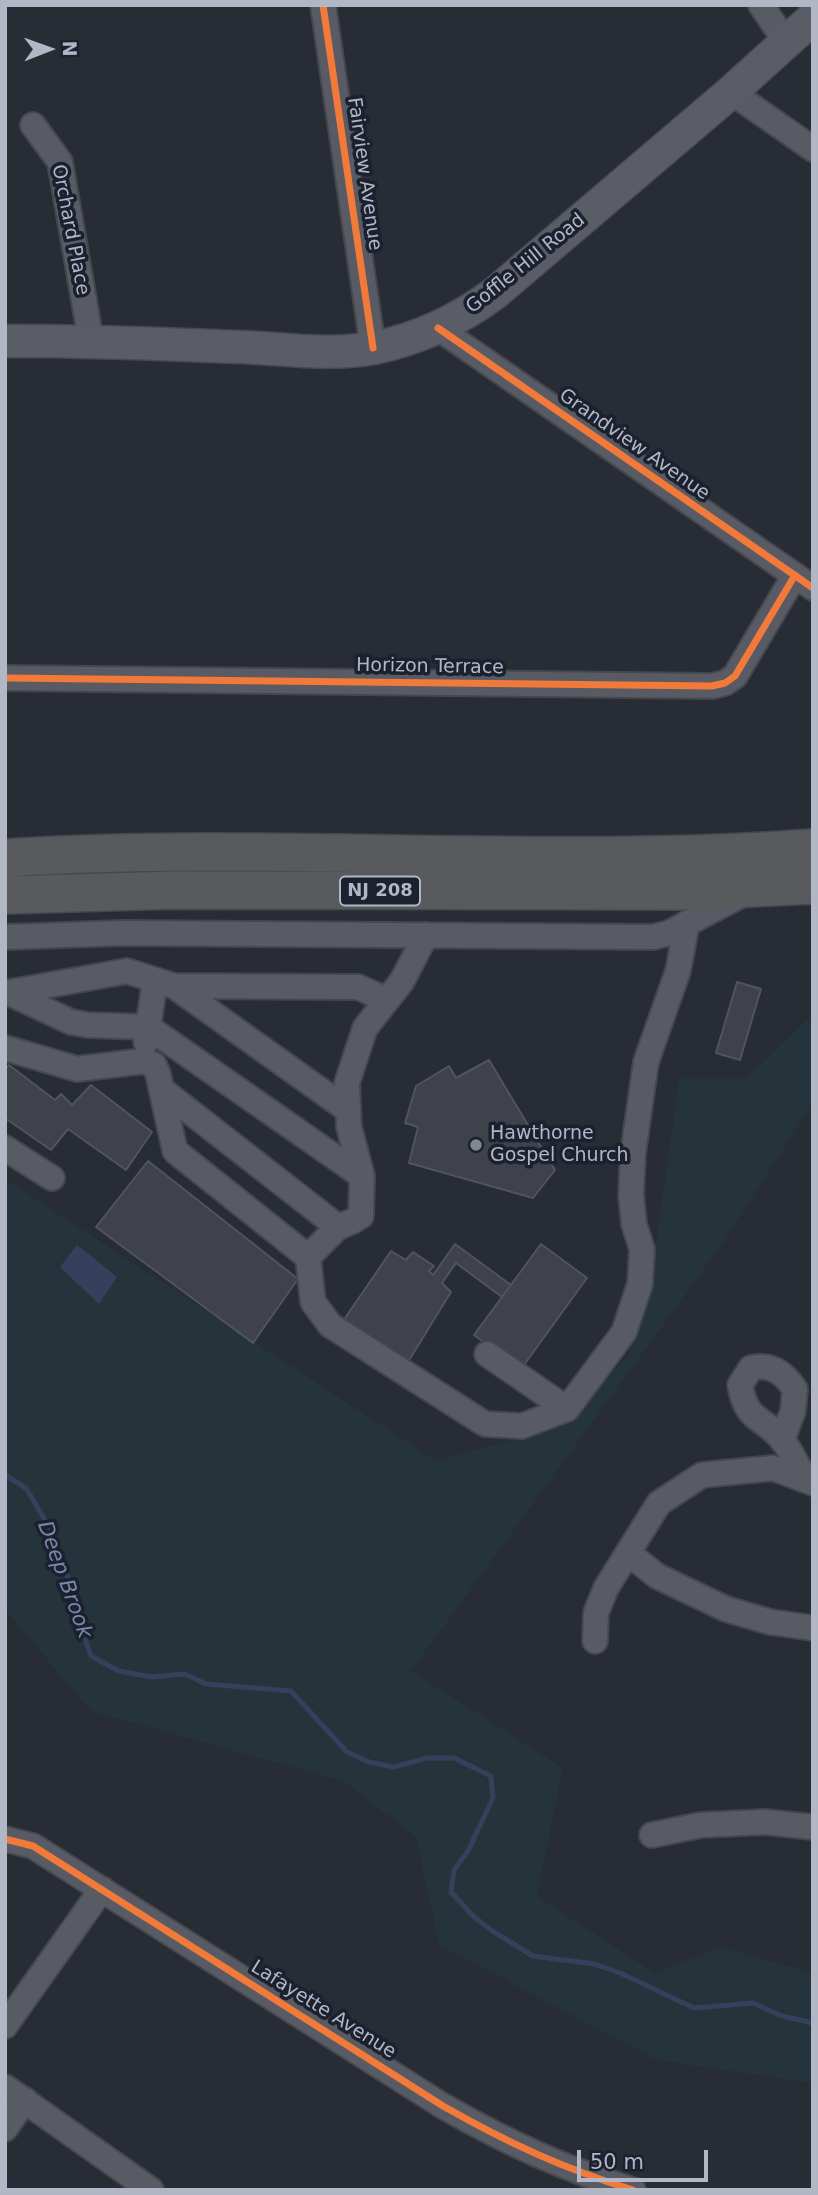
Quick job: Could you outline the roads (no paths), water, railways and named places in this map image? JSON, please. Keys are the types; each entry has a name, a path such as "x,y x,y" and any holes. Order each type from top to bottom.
{"highway":[{"name":"NJ 208","path":"5,858 175,853 623,855 813,848"},
{"name":"NJ 208","path":"5,895 149,890 627,891 813,885"}],"main road":[{"name":"Goffle Hill Road","path":"5,341 91,341 324,351 373,348 410,339 438,328 469,312 495,293 731,92 813,18"}],"street":[{"name":"Fairview Avenue","path":"323,5 373,348"},
{"path":"761,5 786,42"},
{"path":"731,92 813,149"},
{"name":"Orchard Place","path":"33,125 60,162 91,341"},
{"name":"Grandview Avenue","path":"438,328 804,581"},
{"name":"Horizon Terrace","path":"5,678 712,686 735,676 804,581"},
{"path":"5,937 123,933 653,937 668,933 754,889"},
{"path":"5,1048 77,1069 144,1061 153,1065 162,1089 175,1151 307,1257 313,1302 330,1325 485,1424 522,1426 567,1409 624,1332 640,1284 642,1249 634,1224 631,1195 634,1153 646,1062 678,971 687,923"},
{"path":"123,933 127,971"},
{"path":"307,1257 338,1227 361,1216 362,1176 349,1127 347,1083 365,1028 402,981 426,935"},
{"path":"7,993 127,971 165,983 358,987 387,1000"},
{"path":"144,1061 149,1027 165,983"},
{"path":"165,983 348,1110"},
{"path":"7,993 71,1023 88,1026 149,1027 362,1176"},
{"path":"162,1089 338,1227"},
{"path":"5,1148 52,1178"},
{"path":"488,1354 567,1409"},
{"path":"782,1440 809,1481"},
{"path":"595,1641 596,1613 606,1588 659,1503 702,1475 772,1468 809,1481"},
{"path":"628,1553 657,1576 726,1609 770,1622 813,1628"},
{"path":"652,1835 714,1824 765,1822 813,1827"},
{"name":"Lafayette Avenue","path":"10,1840 33,1846 443,2106 497,2137 576,2171 633,2190"},
{"path":"5,2026 102,1889"},
{"path":"5,2129 15,2094 151,2190"}],"water":[{"path":"77,1245 117,1277 99,1304 60,1267"}],"waterway":[{"name":"Deep Brook","path":"5,1475 26,1488 52,1532 91,1656 119,1671 152,1677 185,1674 206,1684 291,1691 347,1752 369,1762 394,1767 427,1758 454,1758 491,1776 493,1798 468,1851 454,1870 451,1892 473,1916 491,1930 533,1956 594,1964 620,1973 694,2008 753,2003 782,2016 813,2023"}],"place":[{"name":"Hawthorne Gospel Church","path":"476,1145"}]}
